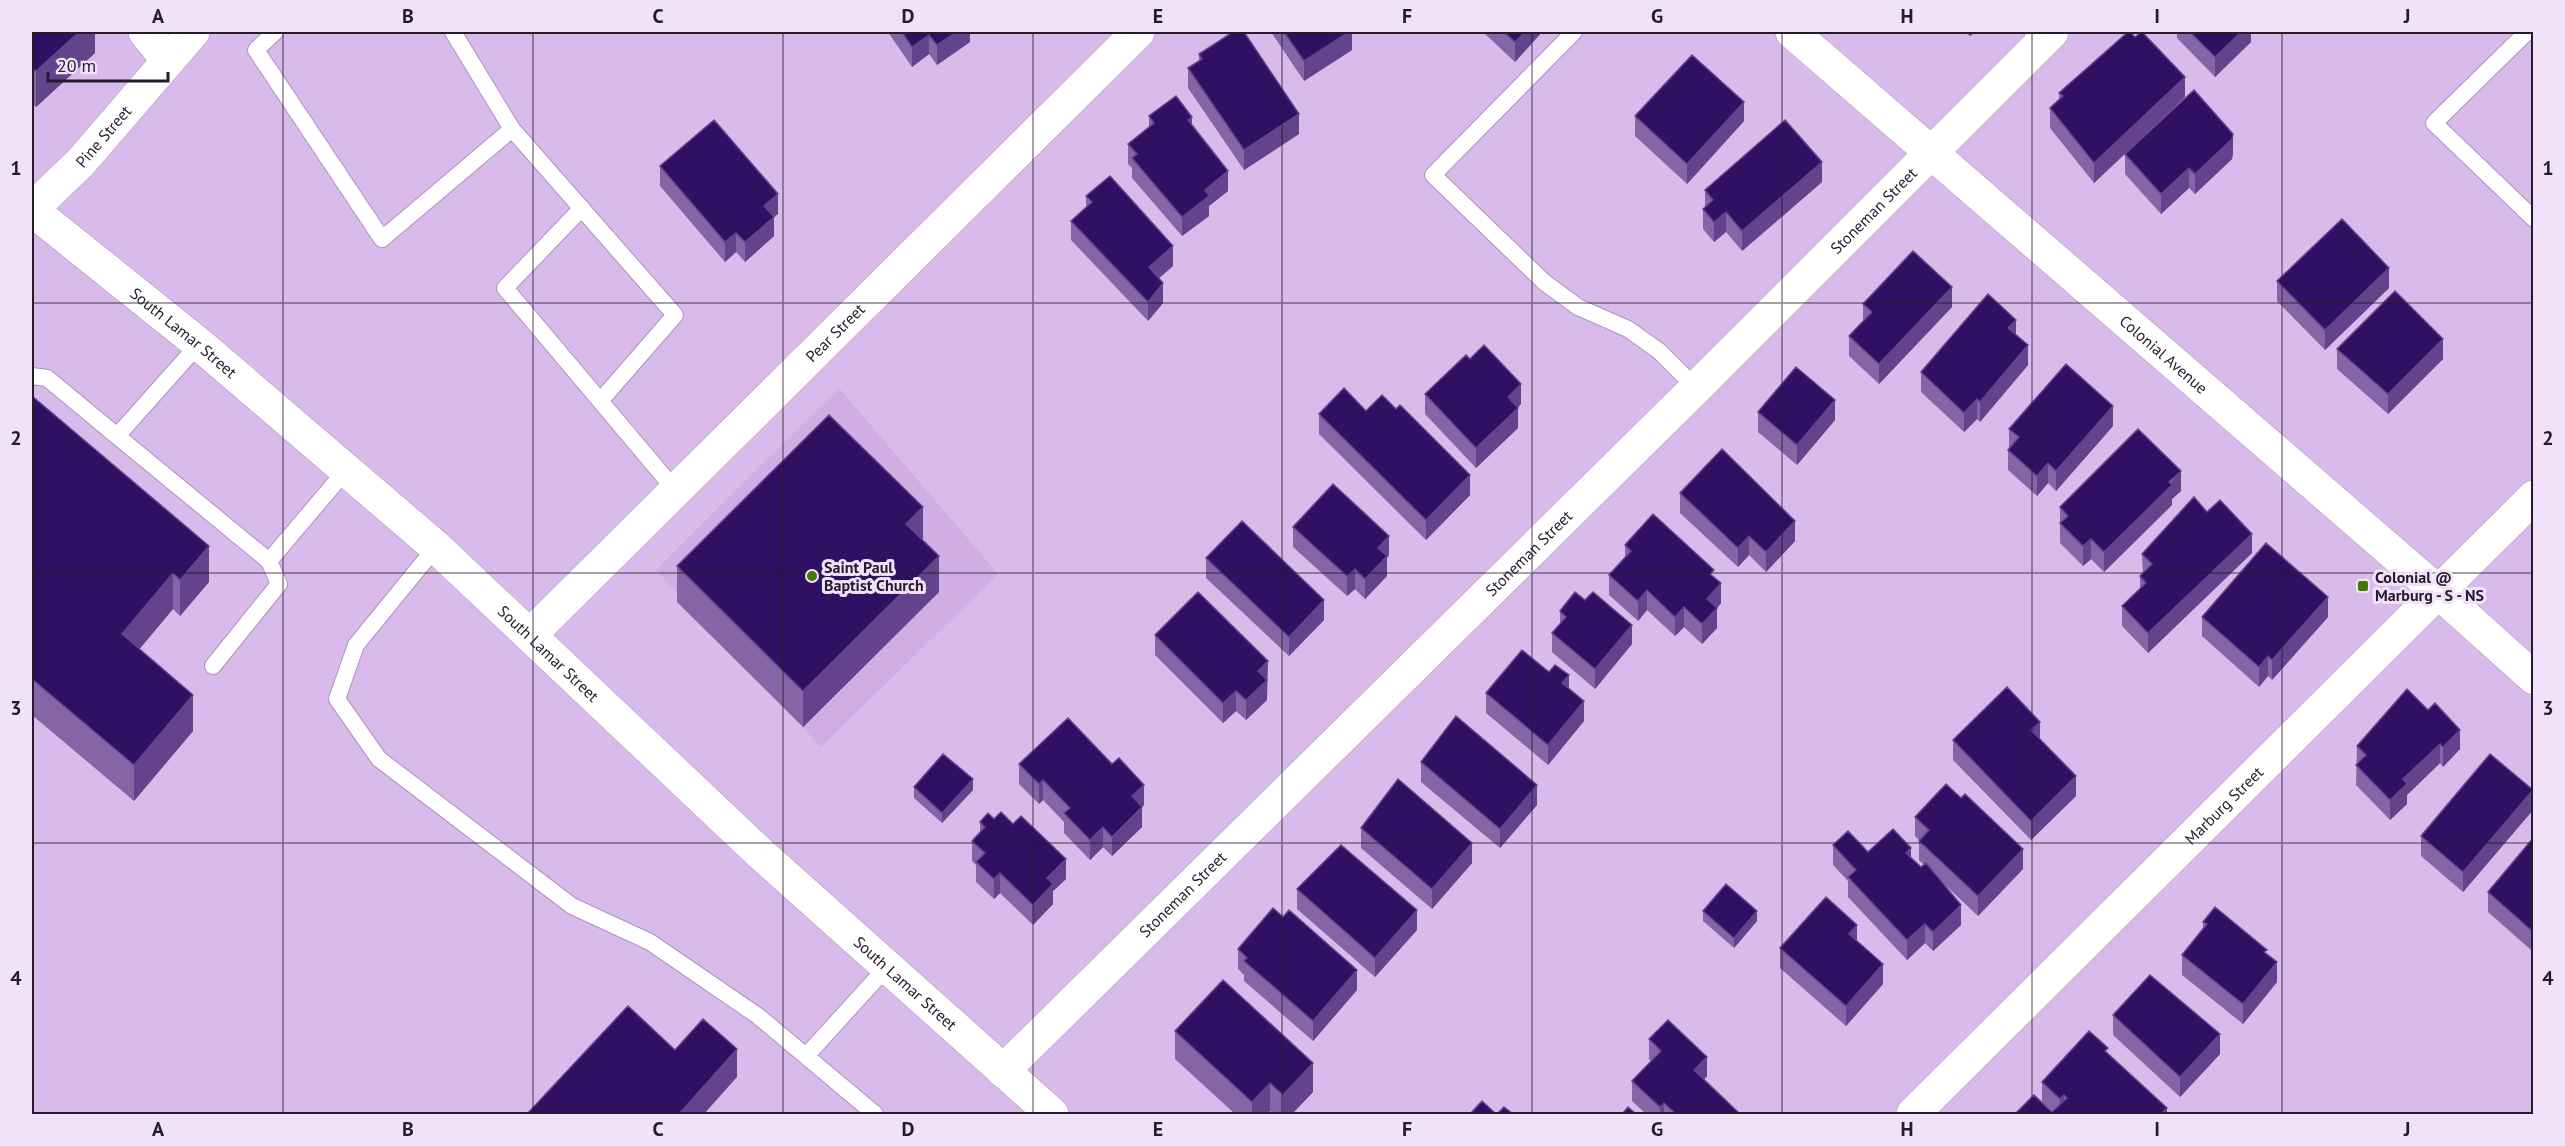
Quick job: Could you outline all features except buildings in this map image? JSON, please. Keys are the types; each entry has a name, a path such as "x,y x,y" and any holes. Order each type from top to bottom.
{"street":[{"path":"145,32 167,58"},
{"name":"Pine Street","path":"32,210 81,162 167,58 193,32"},
{"name":"Pear Street","path":"531,634 1138,32"},
{"name":"Colonial Avenue","path":"1792,32 1931,150 2534,678"},
{"name":"Stoneman Street","path":"1003,1071 1696,388 1931,150 2052,32"},
{"name":"South Lamar Street","path":"32,210 199,344 436,547 531,634 761,854 1052,1114"},
{"name":"Marburg Street","path":"1913,1114 2534,496"}],"lane":[{"path":"275,32 256,50 382,239 512,129"},
{"path":"453,32 512,129 675,315 601,400"},
{"path":"1574,32 1433,175 1544,282 1578,307 1629,329 1659,351 1696,388"},
{"path":"2527,32 2434,123 2534,219"},
{"path":"582,208 505,288 676,491"},
{"path":"117,436 199,344"},
{"path":"32,376 47,378 269,561 279,584 213,666"},
{"path":"269,561 347,469"},
{"path":"436,547 356,645 337,699 379,759 572,906 650,942 758,1016 875,1114"},
{"path":"806,1056 887,967"}],"shaded area":[{"path":"839,388 998,574 821,747 656,570"}],"place":[{"name":"Saint Paul Baptist Church","path":"812,576"},
{"name":"Colonial @ Marburg - S - NS","path":"2363,586"}]}
